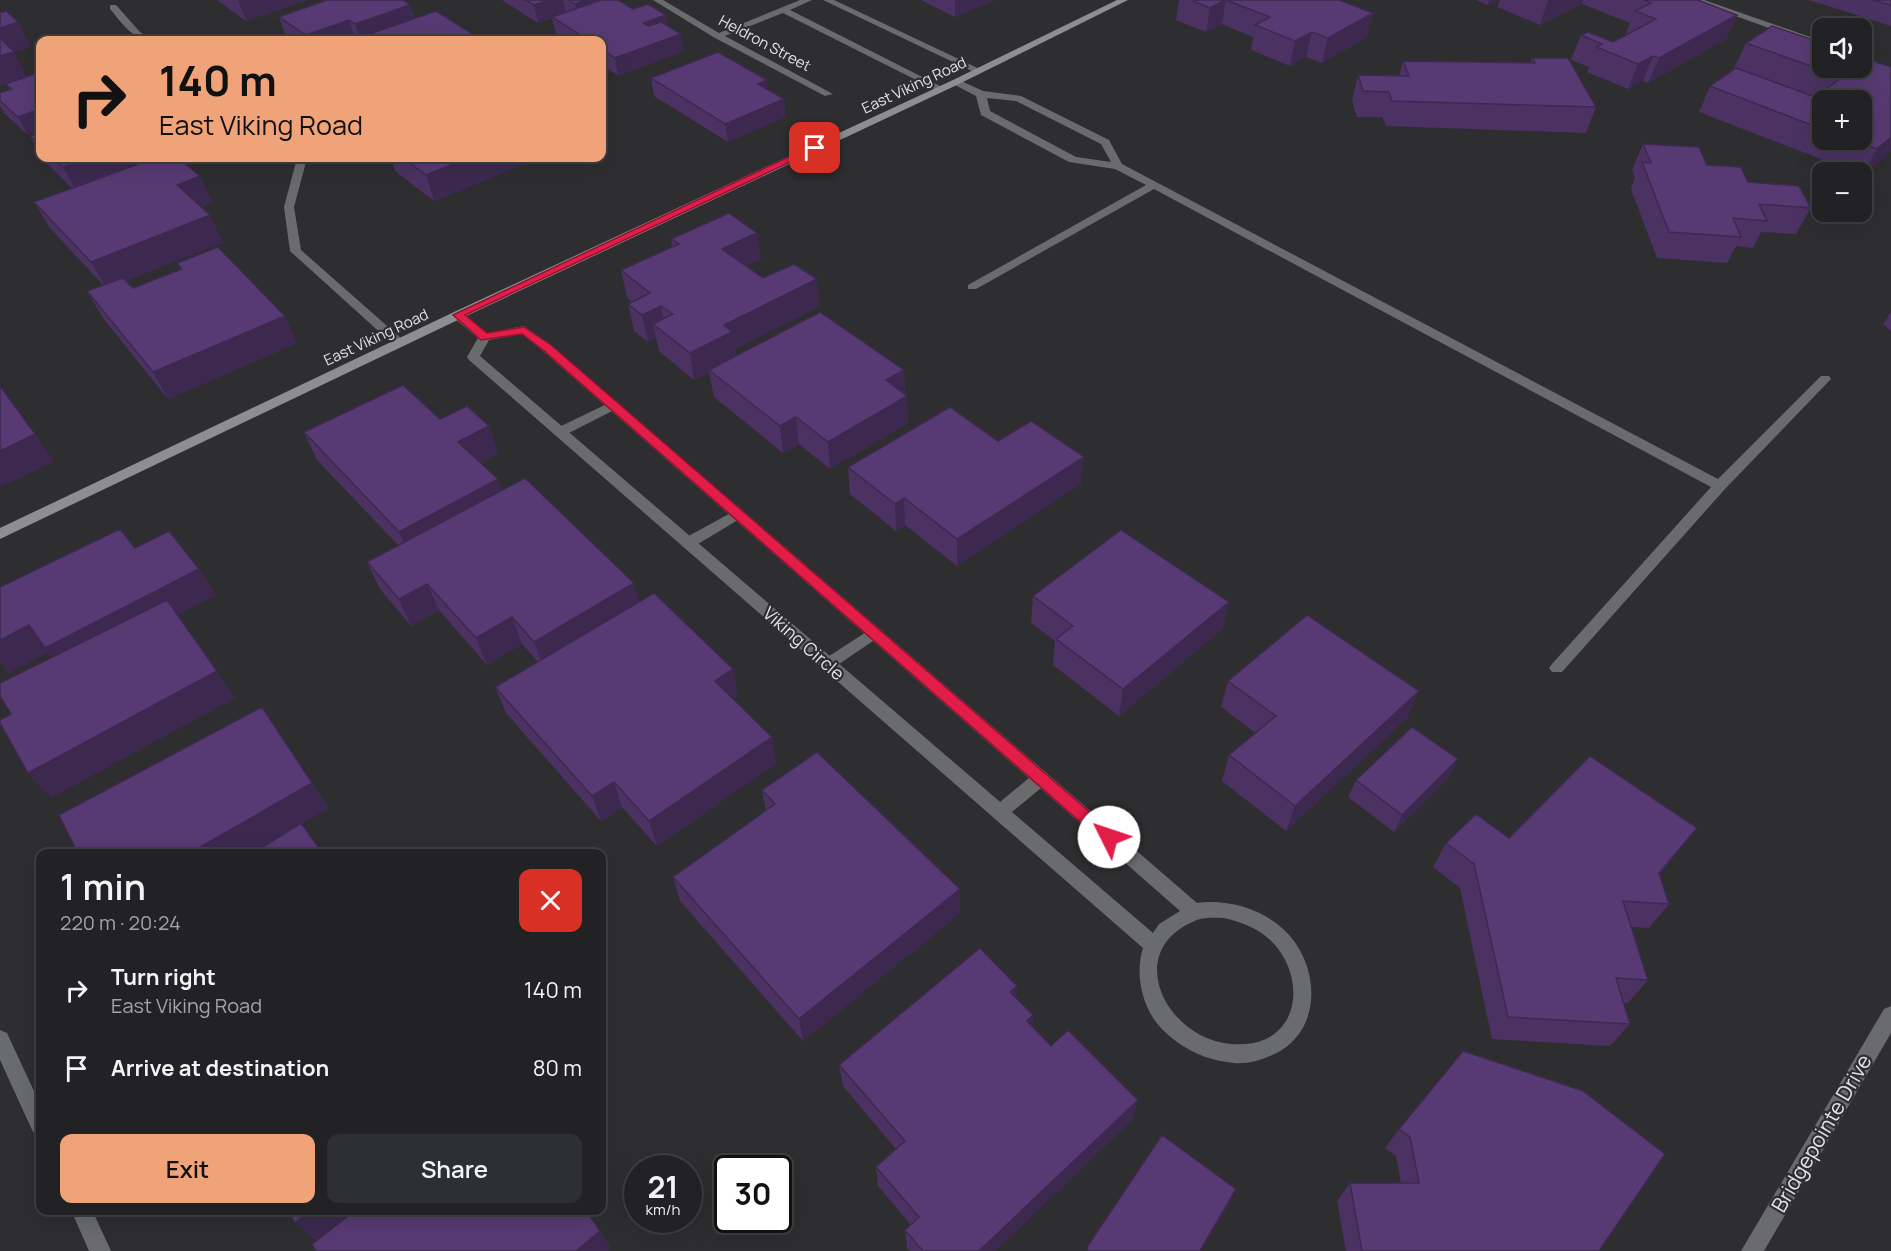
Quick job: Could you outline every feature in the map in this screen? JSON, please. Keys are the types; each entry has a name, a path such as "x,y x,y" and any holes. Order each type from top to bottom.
{"street":[{"name":"Heldron Street","path":"657,0 718,36 828,94"},
{"path":"718,36 808,0"},
{"path":"827,0 979,71"},
{"name":"East Viking Road","path":"0,534 458,315 956,82 1124,0"},
{"path":"1695,0 1812,41"},
{"path":"113,7 141,36"},
{"path":"783,10 941,89"},
{"path":"956,82 981,94 1018,98 1105,142 1118,166"},
{"path":"981,94 985,113 1073,160 1118,166 1720,486"},
{"path":"301,162 289,207 296,251 399,343"},
{"path":"972,287 1152,186"},
{"path":"458,315 485,337 524,330 1194,912"},
{"name":"Viking Circle","path":"485,337 473,357 1153,945"},
{"path":"1557,668 1720,486 1825,379"},
{"path":"560,432 613,405"},
{"path":"688,543 738,514"},
{"path":"828,664 874,633"},
{"path":"1000,812 1041,778"},
{"path":"1224,910 1253,918 1279,935 1297,960 1304,988 1300,1016 1283,1038 1257,1052 1226,1055 1194,1045 1168,1025 1151,999 1146,971 1153,945 1170,924 1194,912 1224,910"},
{"name":"Bridgepointe Drive","path":"1752,1251 1891,1015"},
{"path":"0,1039 36,1116"},
{"path":"83,1215 100,1251"}],"building":[{"path":"327,0 403,0 410,5 355,24 349,20 306,35 279,17"},
{"path":"525,0 550,0 534,5"},
{"path":"569,0 586,0 575,4"},
{"path":"601,0 618,0 633,9 648,4 666,15 643,23 649,26 661,22 681,34 615,58 606,52 606,36 582,36 552,17"},
{"path":"1191,0 1225,0 1210,8"},
{"path":"1226,0 1339,0 1373,13 1328,38 1312,32 1295,41 1255,25 1270,17"},
{"path":"1644,0 1698,0 1737,15 1659,58 1653,56 1638,64 1596,47 1602,44 1581,35 1588,32 1613,42 1656,19 1635,11 1651,3"},
{"path":"1873,0 1891,0 1891,5"},
{"path":"6,11 18,22 0,28 0,13"},
{"path":"436,11 476,36 364,36"},
{"path":"1772,26 1812,40 1812,66 1746,43"},
{"path":"0,38 14,52 0,56"},
{"path":"718,52 767,80 758,84 784,99 725,124 651,78"},
{"path":"1532,58 1568,58 1596,107 1392,101 1389,92 1363,91 1358,75 1409,76 1403,61 1535,63"},
{"path":"1872,60 1891,67 1891,137 1877,149 1872,147 1872,90 1824,90 1841,78 1872,78"},
{"path":"1736,68 1812,96 1812,125 1710,86"},
{"path":"36,73 36,110 18,117 0,101 0,93 12,89 6,84"},
{"path":"36,134 36,142 30,136"},
{"path":"1643,144 1699,147 1707,165 1741,167 1748,182 1799,186 1811,208 1759,204 1767,221 1733,218 1741,237 1669,232 1642,162 1651,163"},
{"path":"57,162 77,162 63,167"},
{"path":"144,162 183,162 200,176 177,185 210,215 91,262 34,202"},
{"path":"408,162 459,162 426,175"},
{"path":"729,213 757,233 722,249 763,278 794,264 817,279 724,325 732,332 690,353 653,324 673,314 661,306 642,315 628,304 650,293 621,270 679,244 671,239"},
{"path":"218,247 285,316 153,372 87,291 123,278 133,288 182,269 177,263"},
{"path":"820,312 904,370 886,380 907,396 828,442 796,417 780,426 709,370"},
{"path":"403,385 440,419 467,406 489,426 458,442 498,479 399,532 304,432"},
{"path":"0,386 35,434 0,451"},
{"path":"950,407 998,441 1031,421 1084,457 957,539 904,498 895,504 848,467"},
{"path":"525,478 634,583 534,642 512,617 476,638 427,584 399,599 367,562"},
{"path":"120,529 135,548 169,531 199,569 45,648 29,625 0,640 0,587"},
{"path":"1121,530 1229,602 1123,689 1056,639 1073,626 1033,596"},
{"path":"654,593 733,669 715,681 772,737 649,821 614,782 592,796 495,687"},
{"path":"167,600 217,671 28,773 0,723 0,720 11,714 0,696 0,683"},
{"path":"1307,615 1419,691 1295,806 1229,755 1276,716 1228,681"},
{"path":"262,707 312,783 197,849 76,849 59,815"},
{"path":"1412,727 1458,759 1402,815 1356,780"},
{"path":"817,752 960,889 799,1019 673,877 775,804 762,790"},
{"path":"1590,756 1697,828 1659,873 1669,904 1623,901 1648,980 1616,978 1630,1024 1508,1017 1474,864 1446,843 1476,814 1509,838"},
{"path":"301,823 319,849 260,849"},
{"path":"980,948 1017,986 1010,992 1033,1015 1027,1021 1051,1046 1068,1030 1138,1100 979,1251 923,1251 905,1230 919,1217 876,1167 905,1141 839,1065"},
{"path":"1463,1051 1583,1091 1665,1154 1599,1251 1362,1251 1350,1183 1419,1183 1410,1137 1399,1129"},
{"path":"1162,1135 1236,1189 1200,1251 1088,1251 1087,1247"},
{"path":"290,1215 305,1215 295,1223"},
{"path":"350,1215 589,1215 600,1231 576,1251 316,1251 312,1244"}],"route":[{"path":"815,148 458,315 485,337 524,330 547,348 1109,837"}]}
